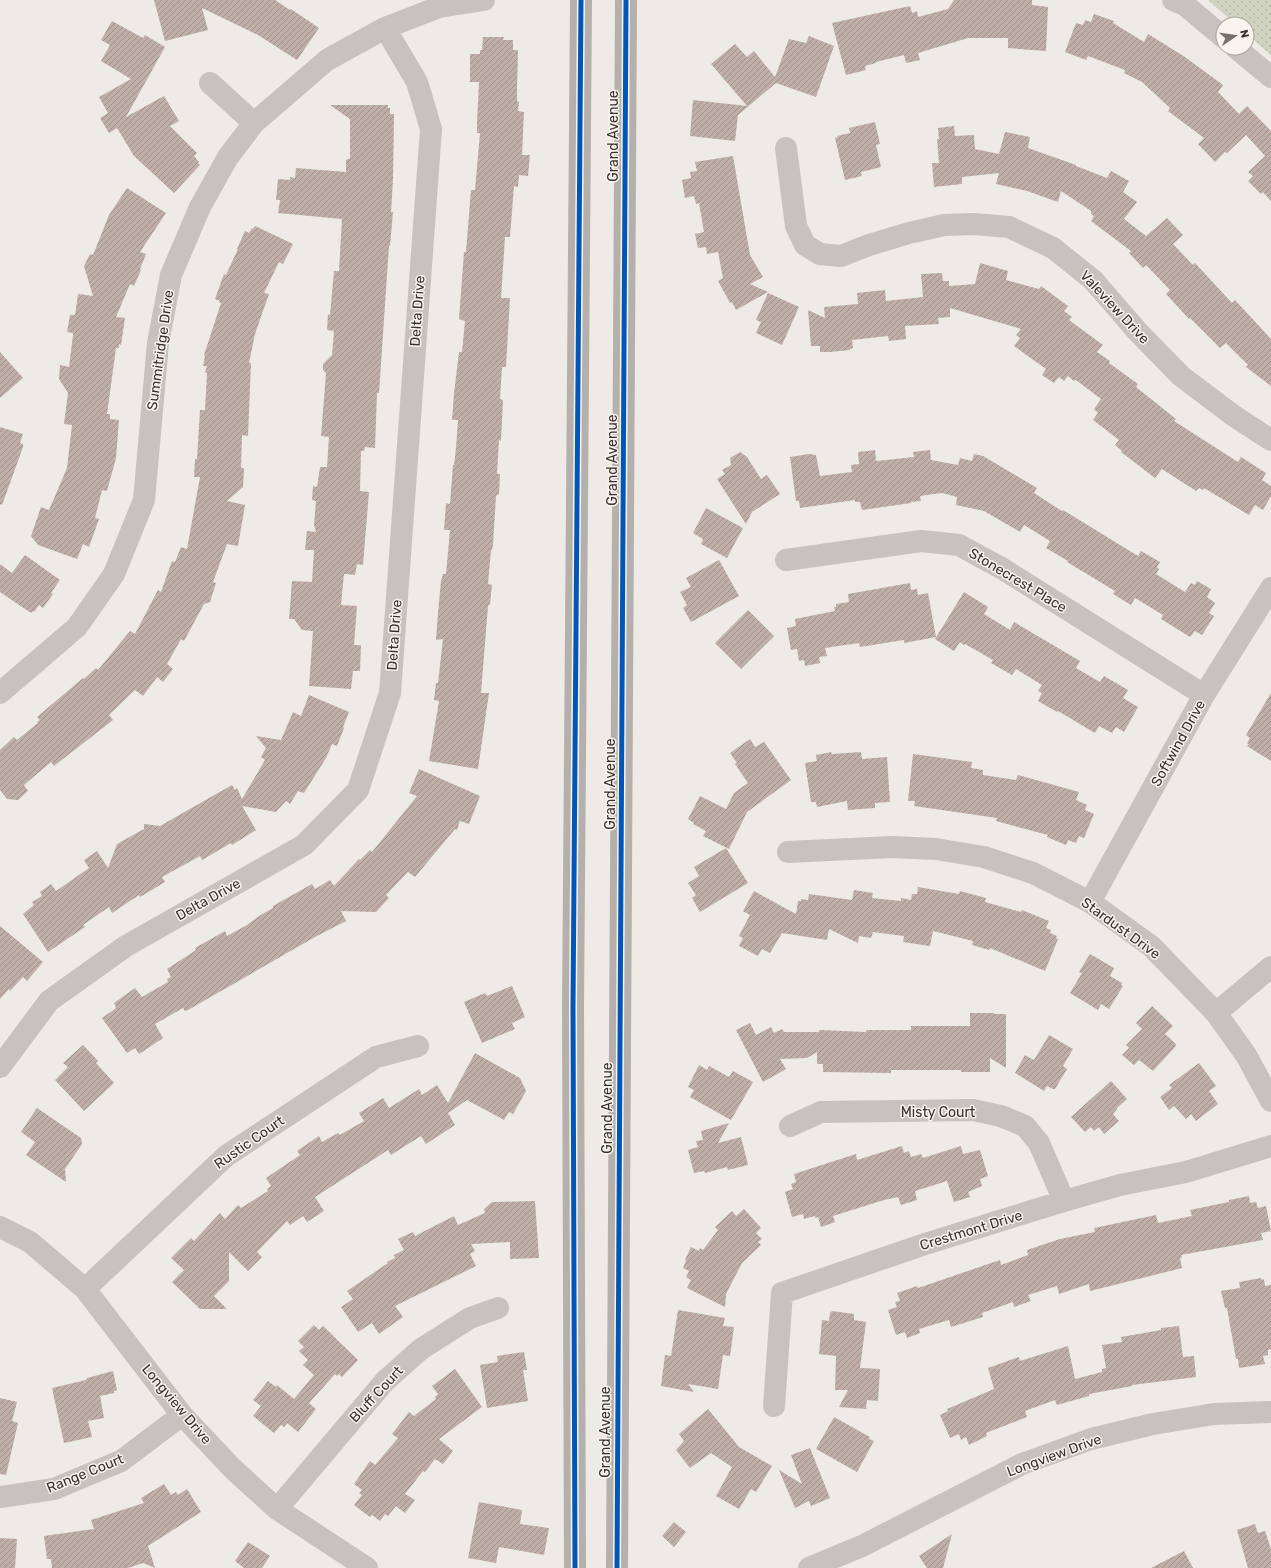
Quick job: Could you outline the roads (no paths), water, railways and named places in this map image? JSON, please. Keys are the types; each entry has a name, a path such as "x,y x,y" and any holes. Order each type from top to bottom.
{"main road":[{"path":"575,1568 573,1008 581,0"},
{"name":"Grand Avenue","path":"617,1568 626,0"}],"street":[{"name":"Summitridge Drive","path":"0,693 77,627 114,574 144,500 158,343 171,275 200,207 228,157 254,123 327,60 385,28 439,7 484,0"},
{"path":"1173,0 1185,5 1215,30"},
{"name":"Delta Drive","path":"0,1067 49,1000 126,946 304,845 358,790 390,693 430,129 417,82 385,28"},
{"path":"1246,56 1271,77"},
{"path":"210,83 254,123"},
{"name":"Valeview Drive","path":"786,148 796,226 805,245 820,254 841,256 869,245 902,235 944,225 974,224 1008,227 1053,248 1093,280 1138,332 1181,376 1234,416 1271,440"},
{"name":"Stonecrest Place","path":"786,560 920,541 959,545 1003,569 1204,695"},
{"name":"Softwind Drive","path":"1090,902 1204,695 1271,588"},
{"name":"Stardust Drive","path":"788,852 892,847 936,849 984,857 1033,873 1090,902 1151,946 1216,1013 1246,1055 1271,1102"},
{"path":"1216,1013 1271,967"},
{"name":"Rustic Court","path":"85,1289 226,1156 376,1057 418,1046"},
{"name":"Misty Court","path":"790,1126 821,1112 973,1110 1001,1116 1025,1126 1039,1143 1064,1201"},
{"name":"Crestmont Drive","path":"774,1406 782,1294 925,1244 1064,1201 1120,1185 1186,1172 1271,1146"},
{"name":"Longview Drive","path":"0,1227 30,1242 85,1289 182,1415 233,1469 277,1509 367,1568"},
{"name":"Bluff Court","path":"277,1509 385,1381 421,1349 470,1318 498,1308"},
{"name":"Longview Drive","path":"809,1568 862,1546 1022,1464 1091,1439 1153,1424 1199,1416 1271,1412"},
{"name":"Range Court","path":"0,1497 54,1489 121,1461 182,1415"}]}
